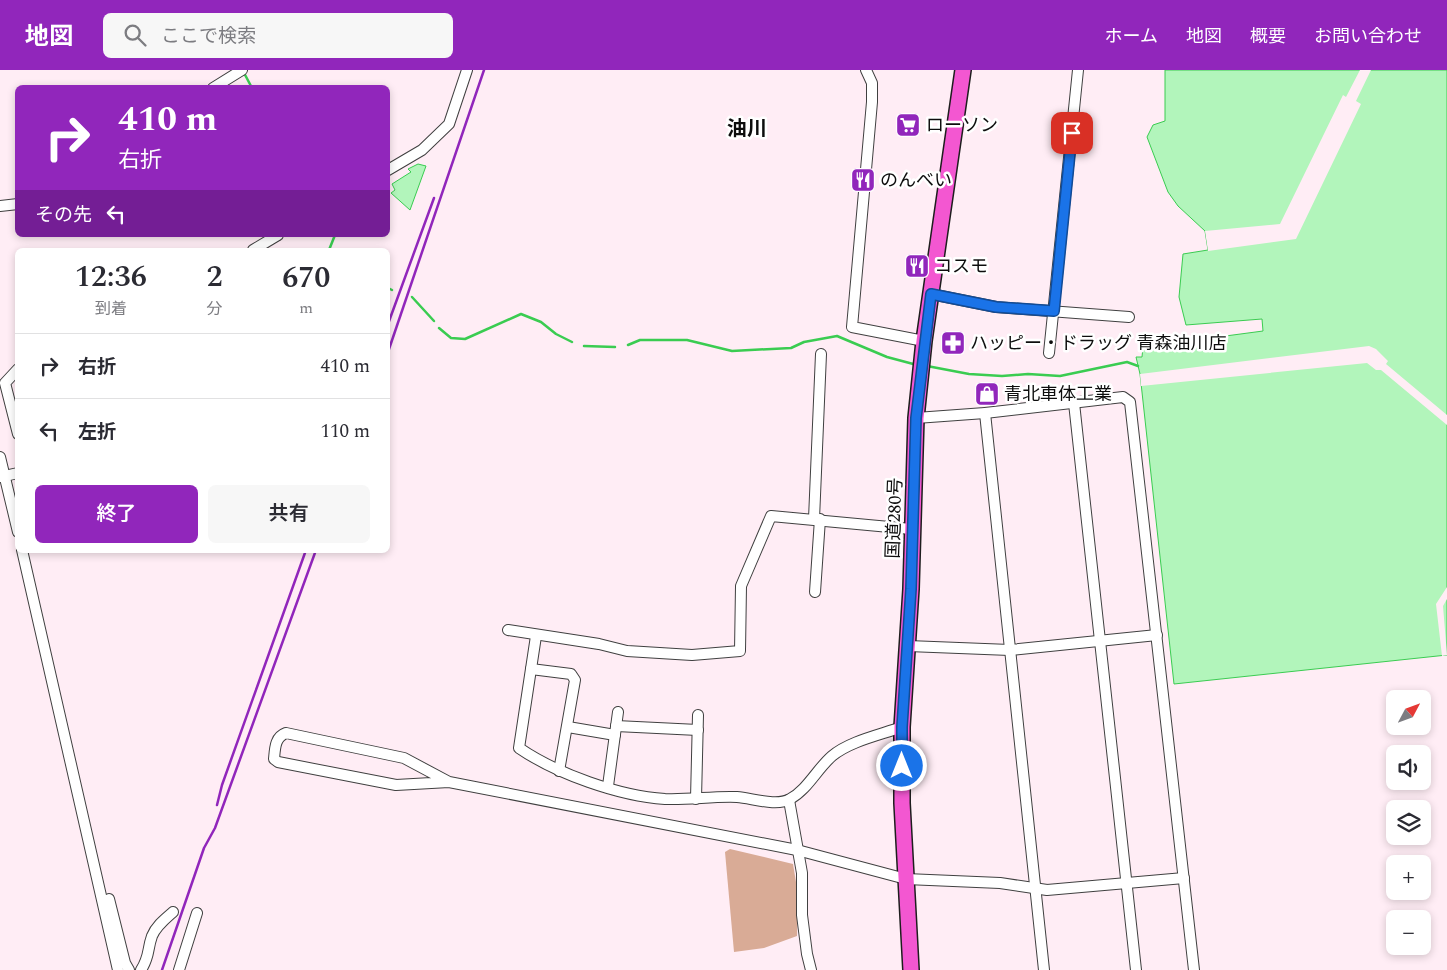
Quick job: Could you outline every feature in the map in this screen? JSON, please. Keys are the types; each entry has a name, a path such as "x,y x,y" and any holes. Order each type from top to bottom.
{"highway":[{"name":"国道280号","path":"911,970 902,804 902,727 908,646 916,418 924,341 964,70"}],"street":[{"path":"217,85 242,70"},
{"path":"390,169 422,150 449,124 467,70"},
{"path":"866,70 872,83 872,102 852,327 924,341"},
{"path":"1049,353 1078,70"},
{"path":"0,206 15,204"},
{"path":"256,248 275,237"},
{"path":"931,294 996,307 1129,317"},
{"path":"815,592 820,354"},
{"path":"15,373 5,383 15,422"},
{"path":"916,418 985,413 1123,397 1130,402 1194,970"},
{"path":"1074,403 1136,970"},
{"path":"985,413 1044,970"},
{"path":"0,457 2,477 15,522"},
{"path":"2,477 15,474"},
{"path":"508,630 636,652 692,655 740,651 741,586 771,516 911,529"},
{"path":"23,553 118,970"},
{"path":"908,646 1010,650 1156,635"},
{"path":"536,636 519,748 559,771 608,786 664,799 737,797 756,800 789,800 833,755 843,749 902,727"},
{"path":"531,669 571,674 575,680 559,771"},
{"path":"608,786 618,712"},
{"path":"696,799 698,715"},
{"path":"568,727 616,730 698,730"},
{"path":"449,782 404,758 286,733 280,735 277,739 274,759 278,762 396,786 449,782 797,850 906,879 1000,883 1047,890 1184,878"},
{"path":"789,800 802,873 802,915 811,970"},
{"path":"101,892 108,896 125,963 129,970"},
{"path":"141,970 149,959 152,936 161,922 173,912"},
{"path":"182,969 198,913"}],"shaded area":[{"path":"1165,70 1447,70 1447,655 1174,684 1140,374 1136,357 1142,357 1143,347 1263,331 1262,319 1186,325 1179,297 1183,254 1208,250 1205,231 1178,206 1168,192 1147,137 1153,125 1165,121"},
{"path":"418,164 426,166 410,210 391,193 395,190 392,184 411,172 408,169"},
{"path":"730,849 793,864 798,894 797,936 764,948 734,952 725,852"}],"pier":[{"path":"1360,70 1371,70 1356,101 1361,104 1296,239 1208,251 1205,231 1280,224 1343,95 1346,97"},
{"path":"1369,346 1376,349 1388,361 1386,364 1447,415 1447,425 1381,370 1376,370 1367,363 1141,386 1140,374"},
{"path":"1447,587 1447,599 1443,606 1447,655 1442,656 1436,604"}],"waterway":[{"path":"243,71 250,85"},
{"path":"330,248 334,237"},
{"path":"412,297 434,321"},
{"path":"439,328 451,338 465,339 521,314 541,322 556,334 572,342"},
{"path":"628,345 640,340 687,340 732,351 791,348 804,342 837,336 887,357 917,365"},
{"path":"584,346 615,347"},
{"path":"927,366 969,374 1002,376 1028,374 1060,376 1127,362 1138,366"}],"railway":[{"path":"390,346 484,70"},
{"path":"390,319 434,198"},
{"path":"217,805 222,785 305,553"},
{"path":"162,970 204,848 215,828 315,553"}],"place":[{"name":"ローソン","path":"908,125"},
{"name":"のんべい","path":"863,180"},
{"name":"コスモ","path":"917,266"},
{"name":"ハッピー・ドラッグ 青森油川店","path":"953,343"},
{"name":"青北車体工業","path":"987,394"}],"district":[{"name":"油川","path":"747,128"}],"route":[{"path":"902,766 902,727 911,589 911,529 916,418 931,294 996,307 1054,311 1072,133"}]}
